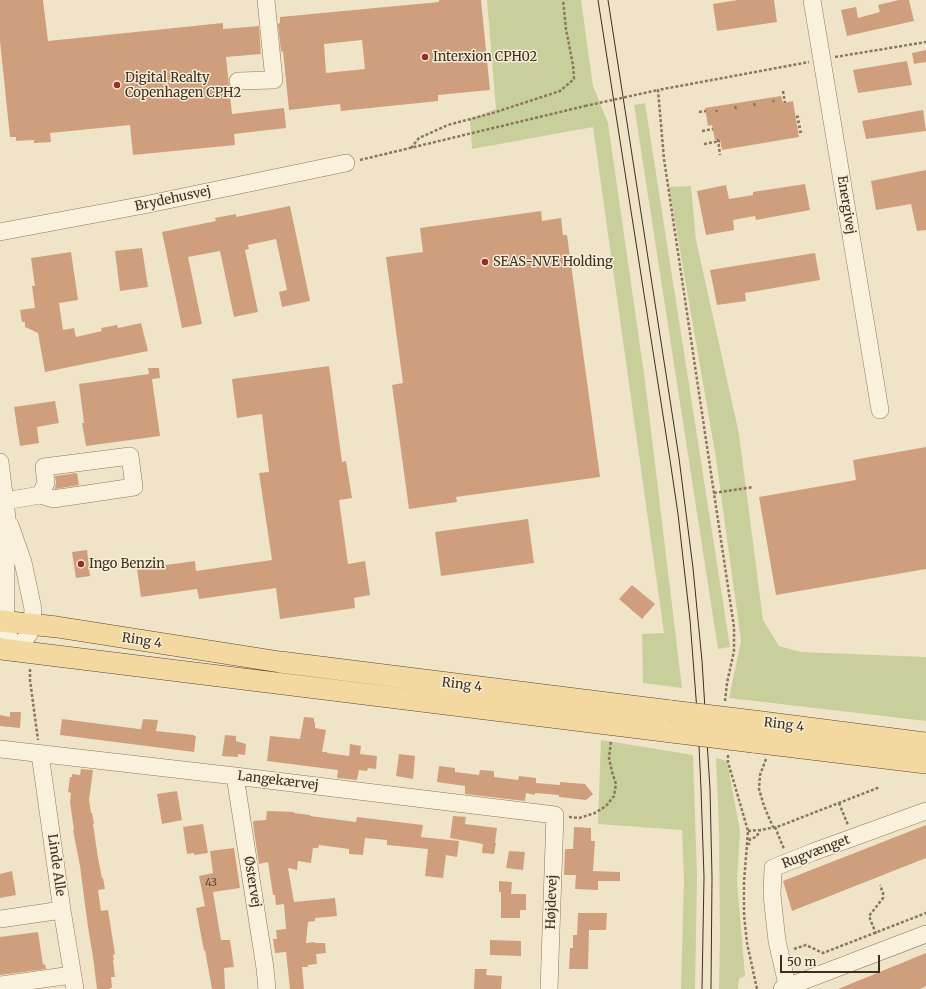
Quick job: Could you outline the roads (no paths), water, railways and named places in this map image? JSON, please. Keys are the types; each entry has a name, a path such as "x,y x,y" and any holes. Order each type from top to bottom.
{"main road":[{"name":"Ring 4","path":"3,621 32,624 280,662 926,743"},
{"name":"Ring 4","path":"15,653 926,763"}],"street":[{"path":"238,81 274,80 266,0"},
{"name":"Energivej","path":"812,0 880,410"},
{"name":"Brydehusvej","path":"0,232 144,206 346,163"},
{"path":"6,509 40,495 53,499 134,487 130,456 44,467 46,483 40,495"},
{"path":"0,462 6,509 6,600 3,621 15,653"},
{"path":"6,509 25,568 33,608 32,624 29,634 15,653"},
{"name":"Langekærvej","path":"0,749 555,815"},
{"name":"Linde Alle","path":"0,985 74,982 62,910 40,754"},
{"name":"Østervej","path":"235,776 267,989"},
{"name":"Rugvænget","path":"926,811 773,868 772,895 777,941 786,988 926,934"},
{"name":"Højdevej","path":"549,989 555,815"},
{"path":"0,919 62,910"}],"tram line":[{"path":"598,0 670,460 678,514 690,620 698,724 704,877 702,989"},
{"path":"608,0 679,458 693,568 702,661 710,789 712,877 711,989"}],"place":[{"name":"Interxion CPH02","path":"425,57"},
{"name":"Digital Realty Copenhagen CPH2","path":"117,85"},
{"name":"SEAS-NVE Holding","path":"485,262"},
{"name":"Ingo Benzin","path":"81,564"}]}
